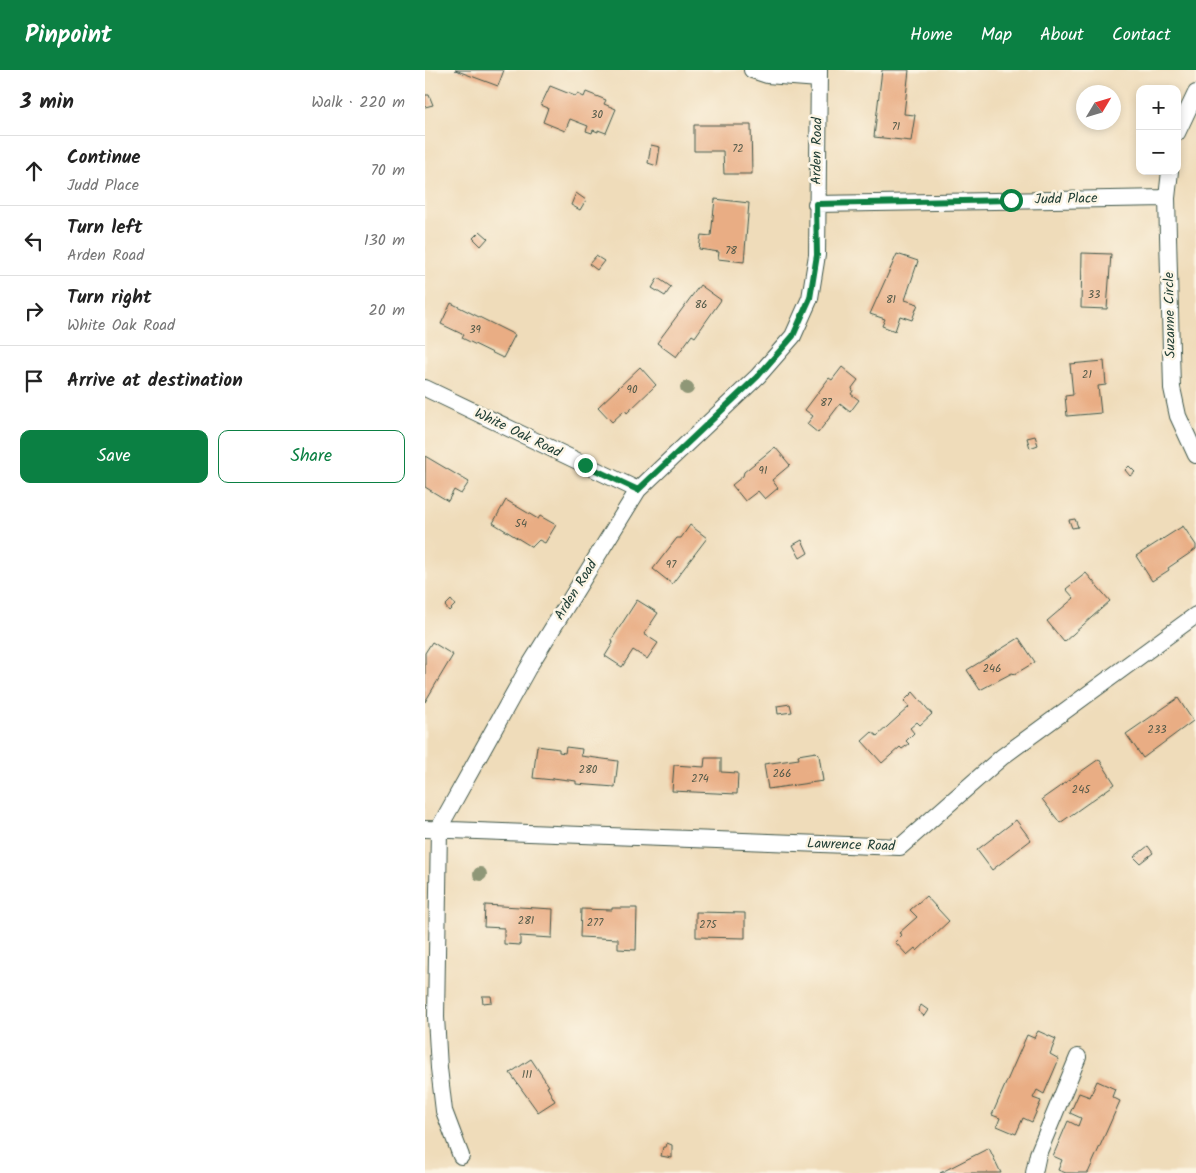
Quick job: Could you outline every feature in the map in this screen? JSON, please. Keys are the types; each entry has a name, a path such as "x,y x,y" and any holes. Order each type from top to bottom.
{"street":[{"path":"752,70 767,75 819,75"},
{"name":"Arden Road","path":"461,1156 444,1111 439,1068 436,1017 432,829 528,668 638,490 758,376 793,336 810,298 817,255 816,204 819,75"},
{"path":"1178,130 1196,93"},
{"name":"Suzanne Circle","path":"1170,175 1167,198 1172,388 1178,416 1196,455"},
{"name":"Judd Place","path":"816,204 1167,198"},
{"name":"White Oak Road","path":"425,388 638,490"},
{"name":"Lawrence Road","path":"432,829 900,847 1002,757 1196,615"},
{"path":"1034,1173 1037,1154 1078,1057"}],"building":[{"path":"455,70 504,70 498,86"},
{"path":"882,70 909,70 904,114 915,115 911,141 874,137"},
{"path":"550,86 575,96 578,94 584,97 586,92 606,100 604,104 616,109 606,133 598,130 598,132 593,130 592,133 586,131 588,126 570,119 565,131 543,122 548,108 541,105"},
{"path":"425,95 429,95 433,105 425,107"},
{"path":"694,125 751,125 752,174 724,174 723,151 694,151"},
{"path":"651,145 660,147 657,166 648,163"},
{"path":"576,193 586,200 580,210 571,205"},
{"path":"715,199 749,203 744,262 718,259 719,252 699,249 701,235 711,236"},
{"path":"480,231 488,238 481,246 473,238"},
{"path":"1082,253 1111,254 1107,309 1081,308"},
{"path":"897,254 918,261 905,300 918,304 912,320 900,316 895,331 882,326 885,319 870,314"},
{"path":"596,256 604,261 597,270 589,264"},
{"path":"658,278 671,287 665,296 652,288"},
{"path":"700,285 721,300 695,337 692,335 676,357 657,343"},
{"path":"451,303 515,335 503,358 462,338 464,335 441,324"},
{"path":"1104,361 1106,385 1098,386 1101,413 1067,416 1065,396 1073,395 1070,364"},
{"path":"640,367 656,385 627,413 625,410 612,422 598,407"},
{"path":"842,367 858,380 852,388 851,394 859,400 850,412 840,404 818,433 807,424 813,416 805,410 829,378 832,380"},
{"path":"1035,436 1038,445 1030,448 1027,438"},
{"path":"775,447 790,465 772,480 778,488 765,499 758,491 745,501 732,485 743,476 744,472"},
{"path":"425,456 469,482 461,494 454,490 448,501 425,487"},
{"path":"1129,466 1135,472 1130,476 1125,470"},
{"path":"506,500 538,519 540,516 556,525 545,543 539,540 532,547 493,523"},
{"path":"1075,519 1078,527 1072,528 1069,520"},
{"path":"690,525 707,538 672,584 653,569 677,538 681,538"},
{"path":"1183,526 1196,545 1196,549 1152,581 1136,556"},
{"path":"802,540 808,553 800,558 793,545"},
{"path":"1086,573 1110,601 1064,642 1047,621 1074,598 1066,589"},
{"path":"451,600 455,605 449,611 445,606"},
{"path":"637,600 658,613 644,634 658,643 647,659 633,650 622,667 605,656 613,643 612,639"},
{"path":"1019,638 1035,662 1015,674 1012,673 980,690 967,670"},
{"path":"432,642 453,655 425,702 425,653"},
{"path":"913,692 932,714 920,725 917,722 910,728 914,733 906,741 909,744 902,749 900,747 882,763 862,741 872,732 877,736 909,707 904,701"},
{"path":"1178,698 1193,721 1143,758 1126,734"},
{"path":"790,704 792,712 778,714 777,706"},
{"path":"537,746 559,749 559,752 565,753 566,747 582,749 581,756 618,761 615,787 576,784 576,781 553,778 553,780 533,778"},
{"path":"816,752 819,755 823,781 768,789 764,764 799,759 798,755"},
{"path":"705,758 721,758 721,772 738,773 737,794 672,791 674,765 704,767"},
{"path":"1099,759 1115,784 1060,823 1042,799"},
{"path":"1016,820 1031,840 992,870 977,850"},
{"path":"1148,846 1153,853 1140,863 1134,857"},
{"path":"926,896 949,921 917,951 915,948 907,955 895,942 902,935 899,933 917,917 910,910"},
{"path":"485,905 553,909 552,938 520,936 520,945 504,944 504,928 484,927"},
{"path":"612,908 637,908 636,950 618,949 618,939 580,937 581,909 612,910"},
{"path":"696,912 745,913 745,938 696,937"},
{"path":"482,996 491,996 492,1002 483,1003"},
{"path":"921,1005 928,1010 924,1016 918,1011"},
{"path":"1038,1031 1056,1039 1050,1054 1059,1059 1044,1094 1037,1090 1033,1098 1041,1101 1032,1122 1023,1118 1016,1134 997,1126 1000,1118 992,1115 1027,1035 1034,1038"},
{"path":"531,1059 549,1086 547,1087 555,1101 538,1112 510,1073"},
{"path":"1097,1081 1115,1089 1112,1097 1120,1101 1088,1173 1066,1173 1058,1170 1062,1160 1053,1156 1068,1121 1078,1126 1081,1118 1070,1113 1079,1093 1090,1097"},
{"path":"667,1143 672,1145 672,1158 661,1156 663,1147 666,1147"},
{"path":"989,1148 1001,1173 940,1173"}],"route":[{"path":"585,465 638,490 758,376 793,336 810,298 817,255 816,204 1011,200"}]}
